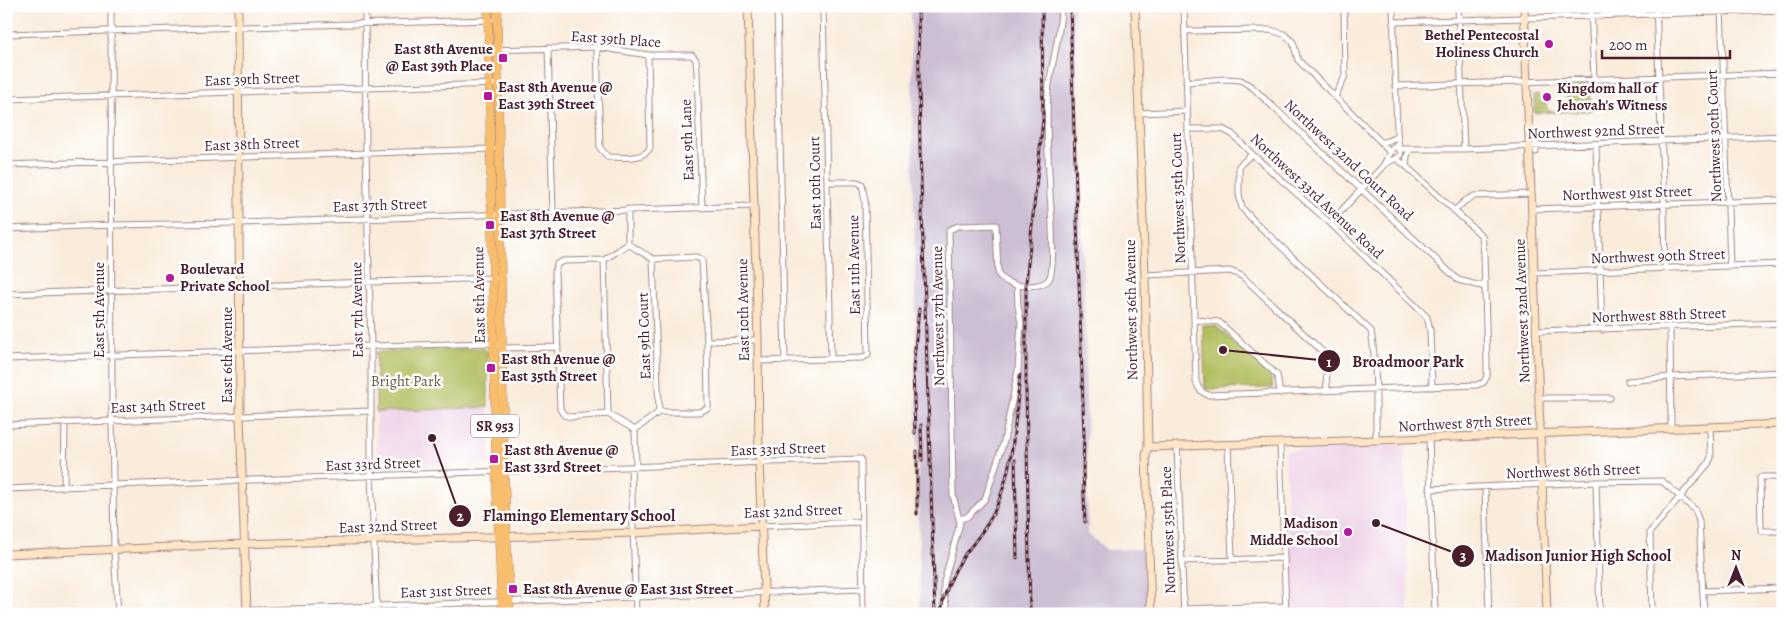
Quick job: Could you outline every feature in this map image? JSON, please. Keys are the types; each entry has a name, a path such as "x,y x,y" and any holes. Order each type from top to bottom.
{"main road":[{"name":"East 8th Avenue","path":"488,6 498,536 505,601 510,614"},
{"name":"East 8th Avenue","path":"497,6 504,471 507,536 505,601 502,614"}],"street":[{"name":"East 5th Avenue","path":"111,6 112,486 118,614"},
{"name":"East 6th Avenue","path":"238,6 238,158 241,285 240,416 246,612"},
{"name":"East 7th Avenue","path":"365,6 366,153 371,346 371,476 377,614"},
{"name":"East 10th Avenue","path":"748,6 758,340 759,462 765,614"},
{"path":"777,6 785,361"},
{"name":"East 10th Court","path":"823,6 831,359"},
{"path":"960,519 968,517 985,499 1004,442 1018,371 1022,323 1018,306 1017,285 1042,284 1049,280 1052,272 1047,100 1052,64 1060,31 1061,6"},
{"name":"Northwest 36th Avenue","path":"1135,6 1145,275 1148,447 1146,456 1151,614"},
{"name":"Northwest 35th Court","path":"1184,6 1196,382 1198,389 1208,395 1280,393"},
{"path":"1335,97 1346,76 1344,6"},
{"path":"1330,223 1396,152 1393,6"},
{"path":"1458,6 1464,149"},
{"name":"Northwest 32nd Avenue","path":"1524,6 1527,82 1534,148 1531,194 1547,614"},
{"path":"1591,6 1594,79"},
{"path":"1656,6 1665,268"},
{"path":"1394,22 1656,14 1721,9 1783,10"},
{"name":"Northwest 30th Court","path":"1721,9 1730,266"},
{"path":"6,34 497,20"},
{"path":"1185,32 1270,30 1284,34 1293,42 1298,60 1381,141 1396,152 1406,166 1482,236 1487,376 1484,382 1477,386 1376,388 1280,393 1277,375 1219,322 1194,320"},
{"path":"597,47 600,148 608,157 641,156 647,154 650,148 648,56"},
{"name":"East 39th Place","path":"489,50 597,47 648,56 692,55 696,60 697,72"},
{"path":"548,48 553,212"},
{"name":"East 9th Lane","path":"697,72 702,207"},
{"path":"1396,86 1783,73"},
{"name":"Northwest 32nd Court Road","path":"1186,82 1226,79 1241,80 1252,86 1458,280 1485,287"},
{"name":"East 39th Street","path":"6,99 498,84"},
{"path":"1138,112 1187,110"},
{"name":"Northwest 33rd Avenue Road","path":"1188,129 1222,129 1232,134 1330,223 1427,317 1430,330 1432,387"},
{"path":"1381,141 1388,142 1396,134"},
{"name":"Northwest 92nd Street","path":"1396,152 1410,150 1534,148 1783,136"},
{"path":"1534,148 1536,139"},
{"path":"1596,144 1602,330"},
{"name":"East 38th Street","path":"6,164 238,158 499,148"},
{"path":"1406,166 1410,150"},
{"path":"1252,154 1239,166 1239,194 1242,208 1371,331 1374,348 1376,388 1376,440"},
{"name":"East 11th Avenue","path":"827,182 857,182 862,184 865,200 868,329 868,354 862,358 831,359"},
{"path":"1455,210 1474,196 1531,194"},
{"name":"Northwest 91st Street","path":"1532,209 1783,200"},
{"name":"East 37th Street","path":"6,229 754,206"},
{"path":"628,209 628,244"},
{"name":"Northwest 37th Avenue","path":"948,614 944,595 944,582 959,530 960,519 953,494 949,230 958,226 996,226 998,274 1007,282 1017,285"},
{"path":"628,244 654,259 696,257 702,260 708,386 708,408 699,412 659,412 635,430 633,533 636,614"},
{"path":"628,244 604,260 563,261 557,264 555,272 557,347 560,409 564,414 571,417 608,414 635,430"},
{"name":"East 9th Court","path":"654,259 659,412"},
{"path":"604,260 608,414"},
{"name":"Northwest 90th Street","path":"1534,273 1783,264"},
{"path":"1145,275 1230,270 1242,276 1323,352 1326,364 1327,391"},
{"path":"6,294 501,278"},
{"name":"Northwest 88th Street","path":"1536,331 1783,322"},
{"path":"1670,327 1671,428"},
{"path":"707,341 758,340"},
{"path":"6,359 494,343 503,348 557,347"},
{"path":"758,361 831,359"},
{"path":"1628,381 1670,377 1783,372"},
{"path":"1539,398 1610,398"},
{"name":"East 34th Street","path":"6,425 371,411"},
{"path":"64,487 65,422"},
{"name":"Northwest 87th Street","path":"1148,447 1783,424"},
{"path":"1652,614 1650,532 1708,464 1711,458 1710,426"},
{"path":"1429,438 1435,614"},
{"path":"1280,443 1286,614"},
{"path":"1228,445 1232,559"},
{"name":"Northwest 35th Place","path":"1177,446 1184,612"},
{"name":"East 33rd Street","path":"6,490 861,459 860,522"},
{"path":"1783,477 1760,477 1761,531 1783,531"},
{"name":"Northwest 86th Street","path":"1430,489 1662,481 1695,510 1699,521 1703,591"},
{"path":"1596,482 1600,614"},
{"path":"1485,486 1489,614"},
{"path":"860,522 863,614"},
{"name":"East 32nd Street","path":"6,554 243,544 633,533 860,522"},
{"path":"1182,561 1284,558"},
{"path":"1704,614 1703,591 1783,588"},
{"name":"East 31st Street","path":"152,614 862,589"},
{"path":"1184,612 1285,606"}],"shaded area":[{"path":"911,6 1074,6 1085,329 1088,534 1107,550 1146,549 1150,614 920,614"},
{"path":"488,407 490,464 376,468 376,412"},
{"name":"Madison Middle School","path":"1404,445 1409,614 1291,614 1285,451"}],"green space":[{"path":"1590,84 1591,111 1535,113 1534,95 1539,95 1540,103 1547,104 1547,109 1550,111 1565,111 1565,108 1569,108 1569,104 1566,103 1569,103 1569,98 1565,97 1569,96 1569,87 1564,85"},
{"path":"1203,325 1216,326 1270,373 1273,388 1205,389"},
{"name":"Bright Park","path":"484,348 488,352 488,407 376,412 376,352"}],"railway":[{"path":"918,6 920,149 935,614"},
{"path":"1030,614 1026,283 1043,120 1042,6"},
{"path":"1070,6 1085,522"},
{"path":"915,433 913,368 919,309"},
{"path":"940,614 946,590 956,568 989,522 1001,494 1013,444 1020,375"},
{"path":"921,425 922,460"},
{"path":"917,451 917,514"},
{"path":"1015,460 1017,558"}],"place":[{"name":"Bethel Pentecostal Holiness Church","path":"1549,44"},
{"name":"East 8th Avenue @ East 39th Place","path":"503,58"},
{"name":"East 8th Avenue @ East 39th Street","path":"488,96"},
{"name":"Kingdom hall of Jehovah's Witness","path":"1547,97"},
{"name":"East 8th Avenue @ East 37th Street","path":"490,225"},
{"name":"Boulevard Private School","path":"170,278"},
{"name":"Broadmoor Park","path":"1223,350"},
{"name":"East 8th Avenue @ East 35th Street","path":"491,368"},
{"name":"Flamingo Elementary School","path":"432,438"},
{"name":"East 8th Avenue @ East 33rd Street","path":"494,459"},
{"name":"Madison Junior High School","path":"1376,523"},
{"name":"Madison Middle School","path":"1348,532"},
{"name":"East 8th Avenue @ East 31st Street","path":"513,589"}]}
